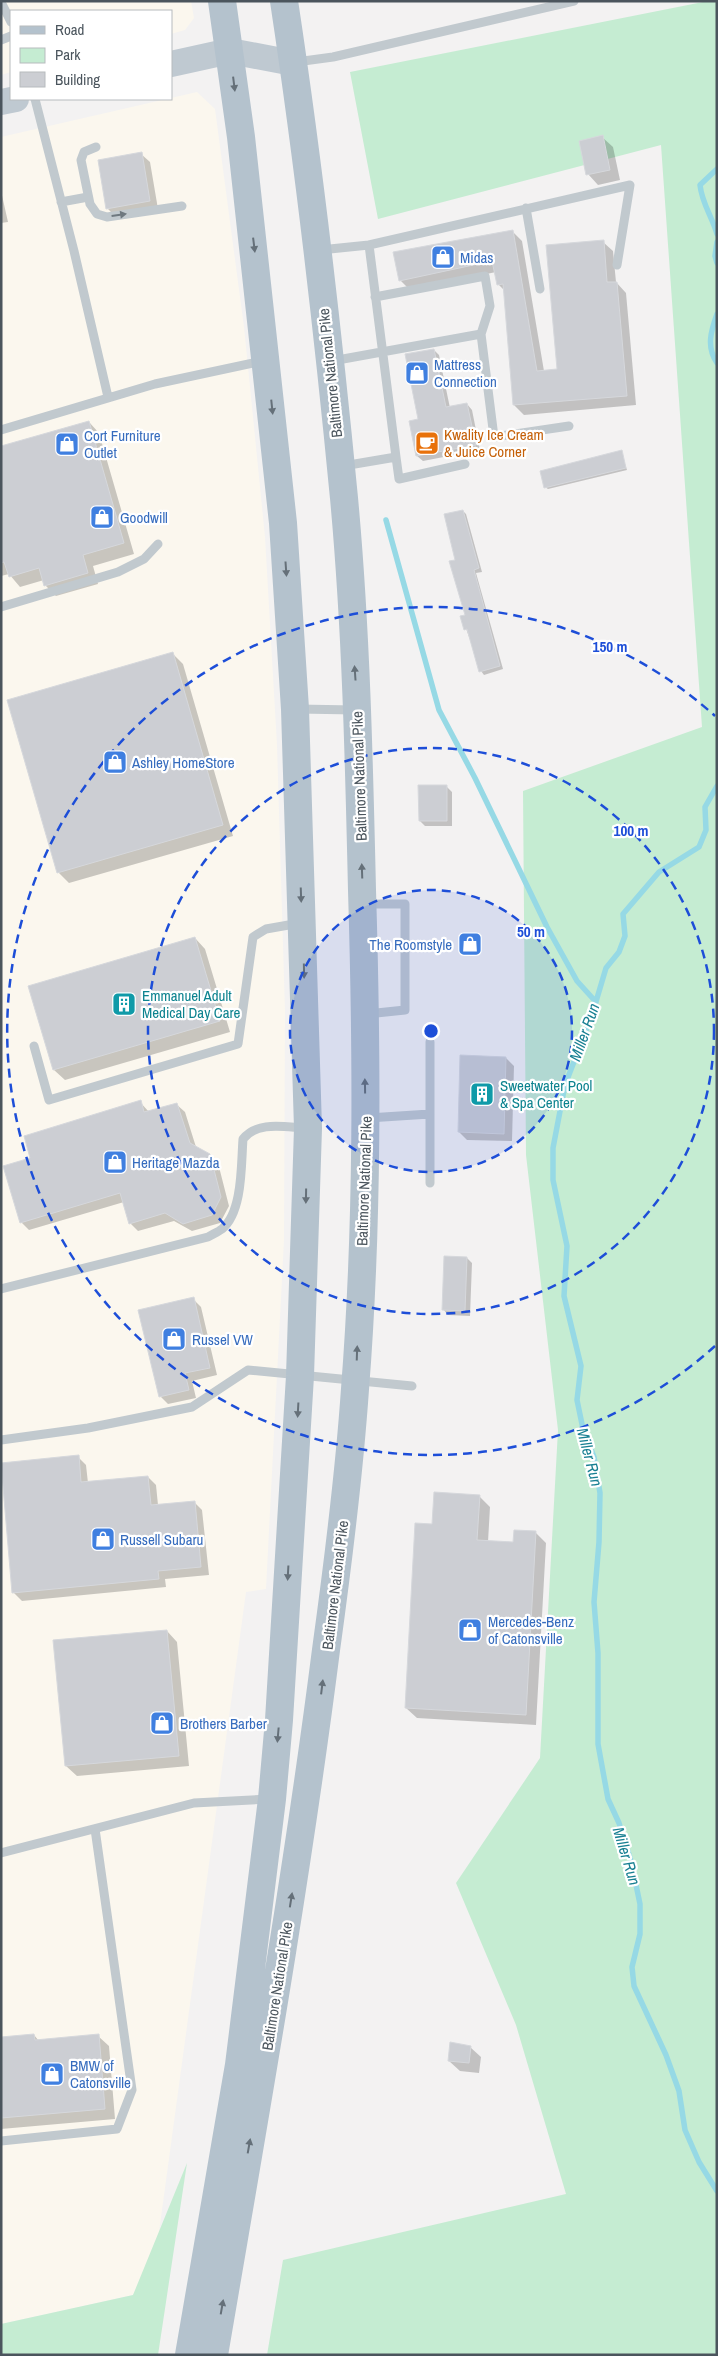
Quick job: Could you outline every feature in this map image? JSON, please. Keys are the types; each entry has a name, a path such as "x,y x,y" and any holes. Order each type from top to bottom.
{"main road":[{"name":"Baltimore National Pike","path":"189,2355 238,2065 272,1798 279,1720 300,1376 308,1128 295,709 284,524 267,360 230,50 222,1"},
{"name":"Baltimore National Pike","path":"214,2355 306,1798 343,1525 356,1380 365,1118 363,904 358,710 340,467 318,250 284,1"}],"street":[{"path":"172,64 230,50 293,63"}],"lane":[{"path":"293,63 333,57 574,1"},
{"path":"1,2 10,20"},
{"path":"35,100 62,202 108,397"},
{"path":"96,147 84,152 81,160 88,196 93,209 101,216 182,206"},
{"path":"318,250 369,245 630,185 617,265"},
{"path":"62,202 88,196"},
{"path":"526,208 540,289"},
{"path":"369,245 398,480 465,464"},
{"path":"375,297 485,276 490,306 481,334 494,437 569,426"},
{"path":"329,362 481,334"},
{"path":"1,430 108,397 267,360"},
{"path":"340,467 396,458"},
{"path":"1,607 118,572 144,559 158,544"},
{"path":"295,709 358,710"},
{"path":"363,904 405,904 405,1010 364,1014"},
{"path":"34,1046 49,1100 238,1044 253,937 266,929 302,923"},
{"path":"430,1042 430,1183"},
{"path":"365,1118 430,1114"},
{"path":"1,1289 208,1237 223,1229 231,1218 237,1204 243,1140 249,1132 273,1126 308,1128"},
{"path":"1,1440 88,1428 192,1407 248,1370 412,1386"},
{"path":"1,1853 194,1804 272,1798"},
{"path":"1,2141 117,2129 132,2090 95,1828"}],"shaded area":[{"path":"1,1 191,1 194,18 185,30 172,34 172,10 10,10 10,72 1,75"},
{"path":"197,92 215,109 244,327 265,537 277,745 285,1011 284,1240 266,1589 246,1592 151,2291 1,2324 1,137 162,100 172,100 172,98"}],"green space":[{"path":"708,1 717,1 717,2355 267,2355 283,2260 566,2194 516,2025 456,1883 540,1758 558,1430 526,1155 523,791 702,727 661,145 378,219 350,72"},
{"path":"187,2163 158,2355 1,2355 1,2324 133,2295"}],"building":[{"path":"603,135 610,170 586,175 579,141"},
{"path":"142,152 150,201 106,209 98,160"},
{"path":"513,230 537,371 557,369 546,245 604,240 607,282 617,282 627,396 513,405 503,284 497,285 492,261 399,281 393,252"},
{"path":"434,349 446,407 467,403 476,445 416,456 409,421 418,419 405,354"},
{"path":"89,421 124,543 83,555 88,573 44,586 39,568 9,577 4,562 1,563 1,446"},
{"path":"622,450 626,468 544,488 540,471"},
{"path":"463,510 479,568 474,570 500,666 479,672 467,629 464,630 460,616 465,615 449,561 455,560 444,514"},
{"name":"Ashley HomeStore","path":"173,652 223,825 57,873 7,700"},
{"path":"418,785 447,785 447,821 419,821"},
{"name":"Emmanuel Adult Medical Day Care","path":"195,937 220,1021 53,1070 28,986"},
{"name":"Sweetwater Pool & Spa Center","path":"460,1055 506,1057 504,1134 458,1132"},
{"name":"Heritage Mazda","path":"141,1100 144,1112 177,1103 190,1143 210,1154 221,1197 212,1215 183,1224 165,1213 129,1224 120,1193 20,1223 3,1166 30,1158 24,1136"},
{"path":"444,1256 467,1257 465,1311 442,1310"},
{"name":"Russel VW","path":"194,1297 210,1368 185,1373 189,1390 159,1397 138,1310"},
{"name":"Russell Subaru","path":"79,1455 81,1482 148,1476 151,1505 195,1501 201,1567 158,1571 159,1579 12,1593 1,1463"},
{"name":"Mercedes-Benz of Catonsville","path":"434,1492 480,1495 477,1540 513,1542 514,1530 536,1531 526,1715 405,1708 415,1523 432,1524"},
{"path":"167,1630 179,1756 65,1766 53,1640"},
{"name":"BMW of Catonsville","path":"34,2034 35,2040 99,2034 105,2109 1,2118 1,2037"},
{"path":"450,2042 471,2046 469,2063 448,2061"}],"waterway":[{"name":"Miller Run","path":"717,169 700,185 717,234"},
{"name":"Miller Run","path":"717,242 715,256 717,263"},
{"name":"Miller Run","path":"717,314 711,333 712,351 717,363"},
{"path":"386,520 439,710 475,778 547,927 577,981 596,1002"},
{"name":"Miller Run","path":"717,786 705,807 706,830 699,847 659,872 623,914 625,936 619,952 606,968 592,1015 565,1085 553,1148 553,1180 567,1246 564,1296 581,1366 577,1400 583,1429 594,1457 600,1493 599,1542 594,1602 598,1653 598,1744 608,1799 619,1823 631,1861 640,1904 640,1934 632,1967 634,1986 666,2055 679,2091 685,2130 699,2162 717,2191"}],"place":[{"name":"Midas","path":"443,257"},
{"name":"Mattress Connection","path":"417,373"},
{"name":"Kwality Ice Cream & Juice Corner","path":"427,443"},
{"name":"Cort Furniture Outlet","path":"67,444"},
{"name":"Goodwill","path":"102,517"},
{"name":"Ashley HomeStore","path":"115,762"},
{"name":"The Roomstyle","path":"470,944"},
{"name":"Emmanuel Adult Medical Day Care","path":"124,1004"},
{"name":"Sweetwater Pool & Spa Center","path":"482,1094"},
{"name":"Heritage Mazda","path":"115,1162"},
{"name":"Russel VW","path":"174,1339"},
{"name":"Russell Subaru","path":"103,1539"},
{"name":"Mercedes-Benz of Catonsville","path":"470,1630"},
{"name":"Brothers Barber","path":"162,1723"},
{"name":"BMW of Catonsville","path":"52,2074"}]}
